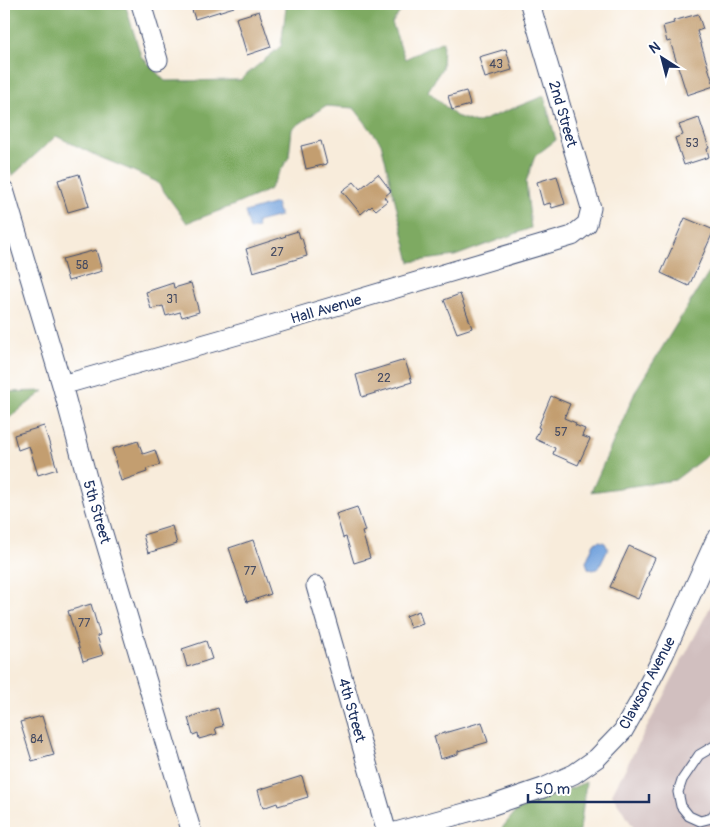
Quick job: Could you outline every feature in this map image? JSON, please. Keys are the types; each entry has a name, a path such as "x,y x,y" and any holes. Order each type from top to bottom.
{"street":[{"path":"141,4 158,60"},
{"name":"2nd Street","path":"530,4 591,208 587,224"},
{"name":"5th Street","path":"4,190 192,833"},
{"name":"Hall Avenue","path":"62,385 572,236 587,224"},
{"name":"Clawson Avenue","path":"392,833 490,806 543,788 574,774 597,758 623,731 640,701 664,654 716,539"},
{"name":"4th Street","path":"316,586 387,833"}],"lane":[{"path":"716,745 700,755 682,780 678,792 681,806 690,816 700,821 712,818 716,811"}],"shaded area":[{"path":"716,596 716,833 637,833 612,794"}],"green space":[{"path":"4,4 75,4 77,6 126,7 141,56 165,81 240,80 281,46 286,8 284,4 406,4 392,23 405,59 443,41 442,68 428,91 456,116 476,123 544,96 556,140 535,156 526,182 531,228 455,256 410,262 381,143 354,108 325,106 292,129 289,157 269,190 187,223 157,182 56,136 12,176 4,148"},
{"path":"716,262 716,449 675,480 591,492 636,390"},
{"path":"44,391 4,422 4,392"},
{"path":"4,543 6,626 4,627"},
{"path":"586,782 580,830 578,833 498,833 516,811"}],"water":[{"path":"276,203 280,216 257,222 258,228 250,230 245,212"},
{"path":"600,541 605,543 608,549 599,568 593,570 588,568 586,562 594,543"}],"building":[{"path":"190,4 233,4 234,7 195,19"},
{"path":"259,11 271,47 247,55 236,18"},
{"path":"698,14 703,29 697,31 714,86 687,95 670,41 667,42 663,26"},
{"path":"506,49 512,70 485,78 479,57"},
{"path":"466,91 470,105 452,110 448,96"},
{"path":"699,118 709,148 707,149 709,157 684,165 675,138 683,135 679,125"},
{"path":"321,141 327,164 306,169 301,146"},
{"path":"79,174 89,206 68,212 58,180"},
{"path":"378,174 391,191 384,197 387,201 376,210 372,206 361,214 342,191 354,182 360,189"},
{"path":"557,176 565,204 552,208 550,203 543,205 537,182"},
{"path":"685,218 714,230 689,286 661,273"},
{"path":"298,231 307,256 253,272 246,249"},
{"path":"96,250 102,271 68,281 62,259"},
{"path":"173,283 174,288 191,283 199,312 182,317 180,312 166,316 163,306 151,309 146,292"},
{"path":"460,294 472,328 457,333 444,300"},
{"path":"405,360 412,382 362,397 356,375"},
{"path":"551,396 570,404 564,418 585,429 582,436 590,439 578,465 553,454 555,448 535,439"},
{"path":"44,426 57,469 38,475 29,446 18,450 14,435"},
{"path":"138,441 143,454 155,450 160,465 146,469 147,472 121,481 112,449"},
{"path":"357,507 365,531 362,532 370,558 354,563 346,537 343,538 336,514"},
{"path":"172,526 177,544 148,553 143,535"},
{"path":"253,540 271,594 247,602 229,548"},
{"path":"629,546 655,558 638,599 610,587"},
{"path":"91,604 100,635 97,636 103,655 83,661 68,611"},
{"path":"419,611 423,624 410,628 406,616"},
{"path":"206,641 212,659 187,667 182,649"},
{"path":"218,708 223,726 215,728 217,734 199,739 198,733 193,735 188,718"},
{"path":"42,716 54,755 32,761 20,722"},
{"path":"482,722 488,742 458,751 458,754 440,759 434,736"},
{"path":"302,776 308,797 278,806 277,803 263,808 258,790"}]}
